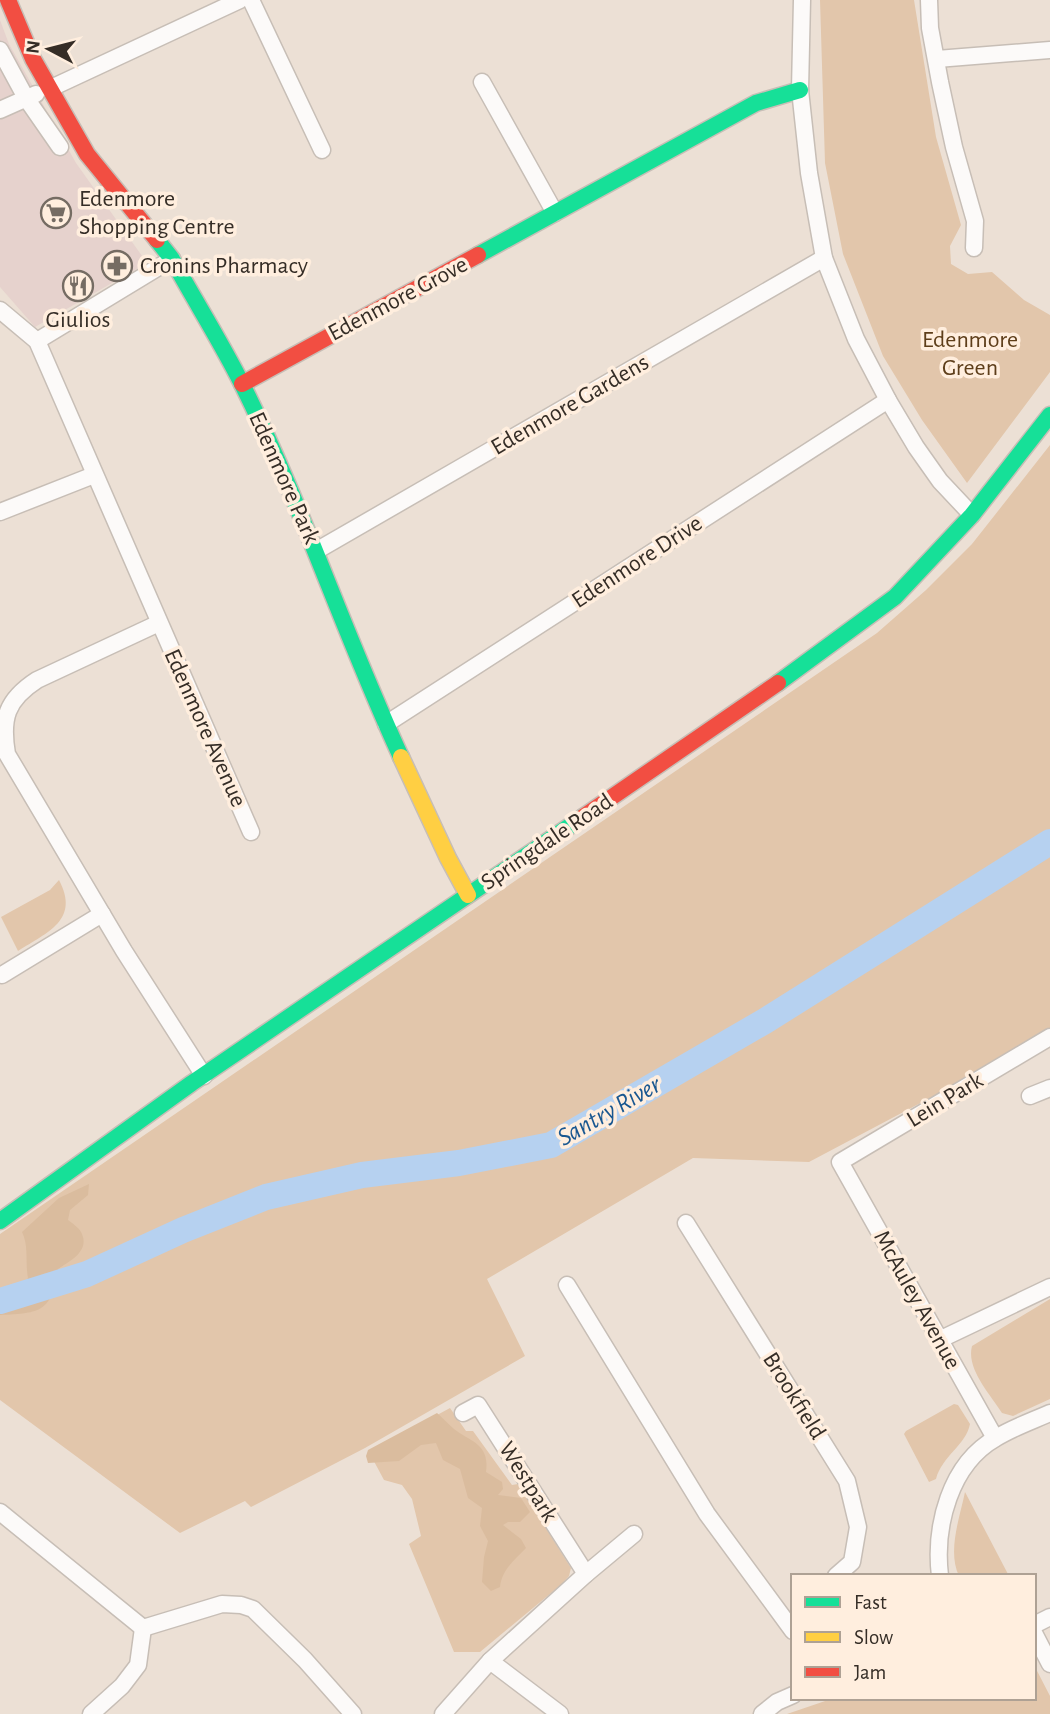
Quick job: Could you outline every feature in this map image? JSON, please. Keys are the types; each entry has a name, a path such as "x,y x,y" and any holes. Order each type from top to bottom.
{"street":[{"name":"Edenmore Park","path":"8,0 33,59 37,94 172,259 242,384 316,551 386,724 447,858 468,895"},
{"path":"0,110 240,0"},
{"path":"251,0 322,150"},
{"path":"802,0 800,90 809,173 824,258 856,339 888,400 940,481 972,515"},
{"path":"929,0 930,28 954,147 975,221 974,248"},
{"path":"0,50 37,94 60,147"},
{"path":"937,59 1050,50"},
{"path":"482,82 555,214"},
{"name":"Edenmore Grove","path":"242,384 756,103 800,90"},
{"name":"Edenmore Gardens","path":"316,551 824,258"},
{"path":"37,341 172,259"},
{"name":"Edenmore Avenue","path":"0,310 37,341 251,832"},
{"name":"Edenmore Drive","path":"386,724 888,400"},
{"name":"Springdale Road","path":"0,1221 204,1076 731,717 866,620 895,597 972,515 1050,415"},
{"path":"0,512 94,475"},
{"name":"Edenmore Avenue","path":"159,623 37,680 21,691 6,713 3,732 7,754 102,914 204,1076"},
{"path":"2,975 102,914"},
{"name":"Lein Park","path":"839,1162 1050,1037"},
{"path":"1030,1096 1050,1088"},
{"name":"McAuley Avenue","path":"839,1162 995,1438"},
{"name":"Brookfield","path":"685,1223 847,1481 858,1527 852,1562 838,1574"},
{"path":"567,1285 707,1514 790,1621"},
{"path":"939,1340 1050,1287"},
{"name":"Westpark","path":"463,1413 478,1405 586,1574"},
{"path":"940,1574 938,1561 946,1501 970,1457 995,1438 1050,1413"},
{"path":"0,1513 143,1628"},
{"path":"443,1714 490,1661 634,1534"},
{"path":"143,1628 222,1604 253,1609 305,1660 348,1712"},
{"path":"91,1714 122,1686 138,1665 143,1628"},
{"path":"1036,1637 1050,1664"},
{"path":"490,1661 560,1714"},
{"path":"762,1714 777,1702 791,1696"}],"shaded area":[{"name":"Edenmore Shopping Centre","path":"0,20 9,44 76,163 147,263 35,327 0,287"},
{"path":"89,1184 88,1195 70,1210 68,1220 81,1232 83,1245 78,1255 58,1269 48,1302 35,1311 0,1315 0,1293 16,1289 28,1278 22,1232 59,1198"},
{"path":"437,1413 482,1449 486,1472 502,1482 503,1489 498,1495 521,1498 530,1512 520,1522 503,1525 521,1539 526,1548 506,1570 500,1587 491,1591 482,1582 488,1541 480,1526 482,1508 468,1498 460,1469 443,1460 436,1443 421,1445 399,1461 368,1463 368,1450"}],"green space":[{"name":"Edenmore Green","path":"820,0 914,0 936,137 961,225 950,246 951,264 968,274 992,272 1024,300 1050,315 1050,372 967,483 922,420 883,356 843,254 825,163"},
{"path":"1050,445 1050,1029 962,1081 809,1162 693,1158 487,1279 525,1356 365,1448 251,1507 245,1501 180,1533 0,1400 0,1234 877,633 926,590 972,544"},
{"path":"59,880 66,905 63,915 50,931 18,951 1,917 50,890"},
{"path":"1050,1299 1050,1399 1013,1416 1002,1413 972,1364 972,1346"},
{"path":"954,1404 958,1405 970,1424 968,1431 943,1464 936,1479 929,1482 904,1434"},
{"path":"450,1408 466,1431 473,1431 512,1485 518,1484 571,1568 569,1576 562,1584 480,1652 454,1652 409,1544 421,1536 412,1499 402,1485 384,1480 369,1452"},
{"path":"965,1492 1008,1574 958,1574 954,1556"},
{"path":"1036,1669 1050,1696 1050,1714 787,1714 828,1700 1036,1700"}],"waterway":[{"name":"Santry River","path":"0,1301 87,1274 183,1230 266,1197 362,1175 459,1163 551,1145 765,1021 1050,842"}],"traffic: fast":[{"path":"478,255 756,103 800,90"},
{"path":"157,240 172,259 217,337 264,430 401,757"},
{"path":"778,683 895,597 972,515 1050,415"},
{"path":"0,1221 192,1083 583,817"}],"traffic: slow":[{"path":"401,757 468,895"}],"traffic: jam":[{"path":"8,0 33,59 87,154 157,240"},
{"path":"242,384 478,255"},
{"path":"583,817 778,683"}],"place":[{"name":"Edenmore Shopping Centre","path":"56,213"},
{"name":"Cronins Pharmacy","path":"117,266"},
{"name":"Giulios","path":"78,286"}]}
